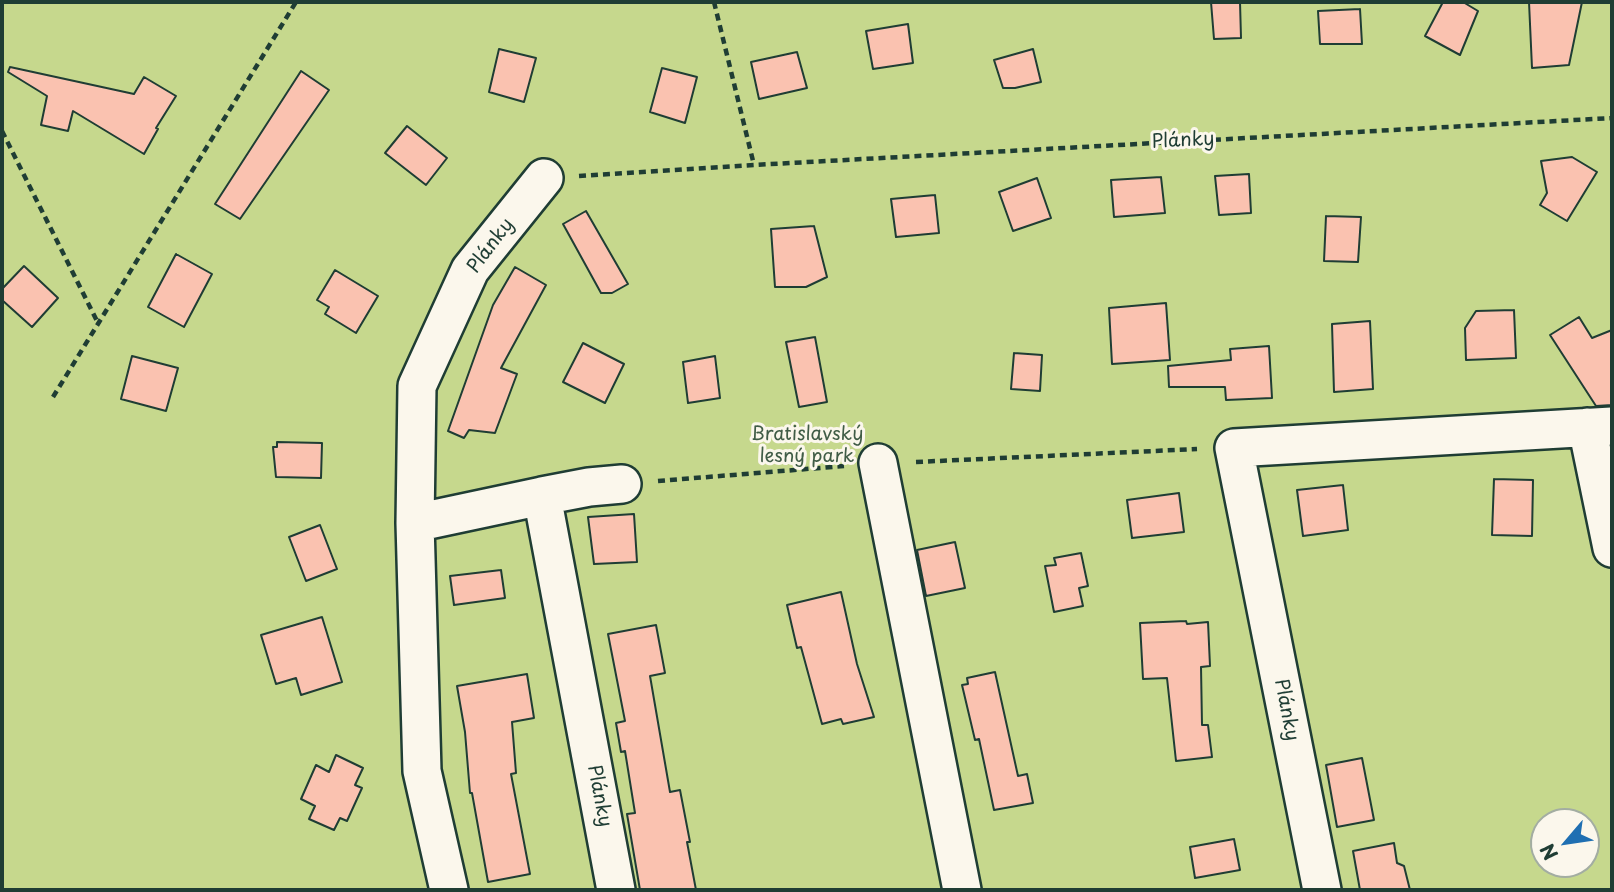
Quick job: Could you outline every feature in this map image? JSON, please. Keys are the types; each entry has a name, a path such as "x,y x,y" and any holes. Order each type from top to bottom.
{"street":[{"name":"Plánky","path":"449,890 422,771 415,523 417,386 470,270 544,178"},
{"path":"1234,448 1600,426 1612,548"},
{"name":"Plánky","path":"1234,448 1322,890"},
{"path":"878,463 962,890"},
{"path":"415,523 589,487 622,484"},
{"name":"Plánky","path":"542,496 616,890"}],"path":[{"path":"53,397 296,2"},
{"path":"714,2 754,164"},
{"name":"Plánky","path":"544,178 754,164 1612,118"},
{"path":"2,131 99,324"},
{"path":"622,484 878,463 1234,448"}],"green space":[{"name":"Bratislavský lesný park","path":"2,2 1612,2 1612,890 2,890"}],"building":[{"path":"1211,2 1240,2 1241,38 1214,39"},
{"path":"1443,2 1463,2 1478,11 1460,55 1425,36"},
{"path":"1529,2 1582,2 1569,65 1532,68"},
{"path":"1360,9 1362,44 1320,44 1318,11"},
{"path":"908,24 913,63 873,69 866,31"},
{"path":"499,49 536,58 524,102 489,92"},
{"path":"1033,49 1041,82 1003,88 994,60"},
{"path":"797,52 807,88 759,99 751,62"},
{"path":"10,67 134,94 144,77 176,96 144,154 73,111 68,131 41,125 47,96 8,72"},
{"path":"662,68 697,77 685,123 650,112"},
{"path":"301,71 329,90 240,219 215,204"},
{"path":"407,126 447,158 426,185 385,153"},
{"path":"1572,157 1597,172 1567,221 1540,205 1547,193 1541,161"},
{"path":"1249,174 1251,213 1219,215 1215,176"},
{"path":"1161,177 1165,213 1114,217 1111,180"},
{"path":"1037,178 1051,218 1013,231 999,192"},
{"path":"935,195 939,233 896,237 891,199"},
{"path":"586,211 628,284 612,293 601,293 563,224"},
{"path":"1326,216 1361,217 1358,262 1324,261"},
{"path":"814,226 827,277 806,287 775,287 771,229"},
{"path":"176,254 212,274 184,327 148,307"},
{"path":"24,266 58,298 32,327 2,300 2,289"},
{"path":"515,267 546,285 501,368 517,374 495,433 469,430 464,438 448,431 493,305"},
{"path":"335,270 378,296 356,333 325,314 329,307 317,300"},
{"path":"1166,303 1170,360 1112,364 1109,308"},
{"path":"1514,310 1516,358 1466,360 1465,328 1476,311"},
{"path":"1579,317 1592,338 1612,330 1612,405 1596,406 1550,335"},
{"path":"1370,321 1373,389 1334,392 1332,324"},
{"path":"815,337 827,402 799,407 786,342"},
{"path":"583,343 624,364 605,403 563,382"},
{"path":"1269,346 1272,398 1226,400 1225,387 1169,387 1168,366 1231,360 1230,349"},
{"path":"1014,353 1042,355 1040,391 1011,389"},
{"path":"132,356 178,368 166,411 121,399"},
{"path":"715,356 720,398 688,403 683,362"},
{"path":"277,442 322,443 321,478 276,477 273,447 277,447"},
{"path":"1494,479 1533,480 1532,536 1492,535"},
{"path":"1343,485 1348,530 1303,536 1297,490"},
{"path":"1179,493 1184,532 1132,538 1127,500"},
{"path":"634,514 637,562 594,564 588,517"},
{"path":"320,525 337,569 306,581 289,537"},
{"path":"955,542 965,588 926,596 917,550"},
{"path":"1081,553 1088,586 1079,588 1083,606 1054,612 1045,566 1056,565 1054,558"},
{"path":"501,570 505,598 454,605 450,576"},
{"path":"841,592 857,664 874,717 843,724 841,719 822,724 801,647 797,648 787,605"},
{"path":"322,617 342,682 301,695 296,678 276,684 261,635"},
{"path":"1186,621 1187,624 1208,622 1210,666 1201,667 1202,725 1208,725 1212,757 1176,761 1167,678 1143,679 1140,623"},
{"path":"656,625 665,673 650,676 670,792 680,790 696,890 640,890 627,814 635,813 625,751 621,752 616,723 625,721 608,634"},
{"path":"995,672 1018,776 1027,774 1033,803 994,810 979,739 975,740 962,685 968,684 967,678"},
{"path":"527,674 534,718 512,722 516,773 511,774 530,874 488,882 470,793 465,732 457,686"},
{"path":"336,755 363,768 355,785 362,788 347,821 340,818 334,830 309,819 315,806 301,799 316,765 329,772"},
{"path":"1362,758 1374,820 1337,827 1326,765"},
{"path":"1234,839 1240,870 1195,878 1190,847"},
{"path":"1394,843 1397,863 1404,866 1410,890 1360,890 1353,851"}]}
